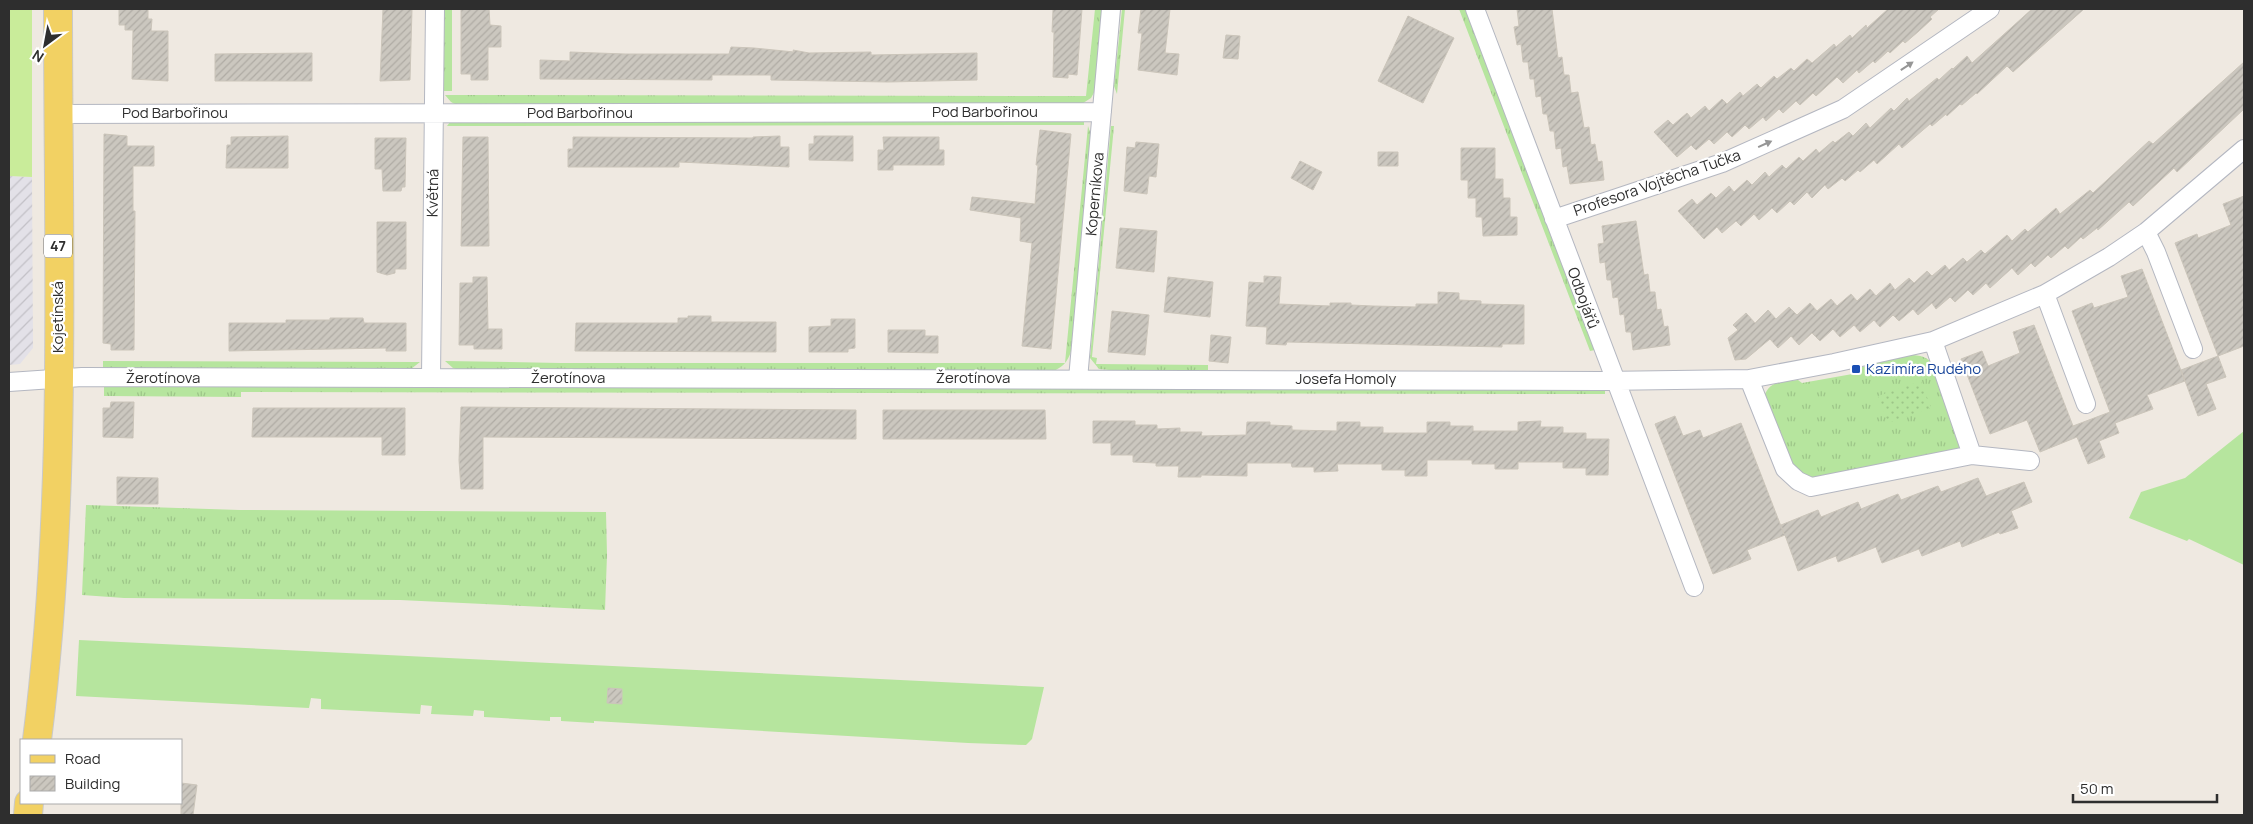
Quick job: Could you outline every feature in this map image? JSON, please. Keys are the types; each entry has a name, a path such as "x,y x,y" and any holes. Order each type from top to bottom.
{"main road":[{"name":"Kojetínská","path":"37,739 47,643 56,506 58,9"}],"street":[{"name":"Květná","path":"431,377 435,9"},
{"name":"Koperníkova","path":"1078,378 1110,9"},
{"name":"Odbojářů","path":"1475,9 1694,588"},
{"name":"Profesora Vojtěcha Tučka","path":"1554,219 1722,163 1843,109 1990,9"},
{"name":"Pod Barbořinou","path":"58,114 1102,112"},
{"path":"1614,380 1749,379 1834,363 1933,341 2045,294 2109,257 2146,232 2244,150"},
{"path":"2146,232 2156,252 2194,348"},
{"path":"2045,294 2086,404"},
{"path":"1933,341 1972,455"},
{"name":"Žerotínova","path":"9,382 58,378 1078,378"},
{"name":"Josefa Homoly","path":"1078,378 1614,380"},
{"path":"1749,379 1785,469 1798,481 1811,487 1972,455 2030,461"}],"shaded area":[{"path":"9,176 32,177 33,348 20,364 9,365"}],"green space":[{"path":"9,9 32,9 32,177 9,176"},
{"path":"443,9 452,9 452,91 443,91"},
{"path":"1095,9 1104,9 1097,87 1091,98 1080,105 460,107 451,102 445,95 1086,96"},
{"path":"1122,9 1125,9 1117,94 1114,86"},
{"path":"1459,9 1465,9 1595,350 1590,351"},
{"path":"1076,117 1084,122 1084,125 447,126 450,122"},
{"path":"1088,126 1092,138 1071,351 1065,363"},
{"path":"1111,126 1114,126 1092,357 1097,358 1096,364 1208,365 1208,370 1099,369 1090,358"},
{"path":"1909,355 1923,357 1934,365 1962,443 1959,450 1809,479 1793,468 1764,397 1769,387 1782,382 1798,380 1802,383 1858,373 1858,368"},
{"path":"103,361 420,362 411,369 404,370 103,370"},
{"path":"445,361 561,363 1065,363 1051,372 462,371 453,368"},
{"path":"1921,381 1931,408 1888,423 1878,396"},
{"path":"104,385 1605,390 1605,394 241,392 241,397 104,396"},
{"path":"2244,431 2244,565 2189,539 2187,541 2129,518 2141,492 2185,478"},
{"path":"86,505 240,510 606,512 605,610 400,600 124,598 82,595"},
{"path":"79,640 1044,687 1032,739 1026,745 968,743 594,721 594,723 561,721 561,717 550,717 550,721 484,717 484,711 474,710 473,716 431,714 432,706 421,705 420,714 321,709 321,699 311,698 309,708 76,696"}],"building":[{"path":"119,9 148,9 148,19 152,19 151,31 168,31 168,81 132,79 133,30 125,30 125,25 119,25"},
{"path":"383,9 412,9 410,80 380,81"},
{"path":"461,9 489,9 490,25 501,26 501,47 488,47 488,80 471,80 471,74 461,74"},
{"path":"1082,9 1077,75 1068,74 1068,78 1053,77 1054,32 1052,32 1053,10"},
{"path":"1141,9 1170,9 1165,53 1179,54 1177,75 1138,70 1142,33 1138,33"},
{"path":"1517,9 1552,9 1558,58 1562,57 1564,75 1569,75 1571,93 1578,92 1584,128 1589,127 1591,145 1595,144 1598,162 1602,161 1604,180 1570,184 1567,166 1563,167 1561,148 1556,149 1554,131 1550,131 1547,114 1543,114 1541,96 1536,97 1534,79 1530,79 1528,62 1523,62 1521,44 1517,45 1514,27 1519,26"},
{"path":"1888,9 1939,9 1930,17 1932,19 1905,43 1903,41 1890,53 1888,51 1875,63 1873,61 1859,73 1857,70 1843,83 1837,77 1816,96 1813,93 1800,105 1796,101 1783,113 1779,109 1766,121 1763,117 1749,129 1745,125 1732,137 1727,132 1714,144 1709,139 1696,150 1691,145 1677,157 1654,132 1668,120 1673,125 1687,113 1691,118 1705,106 1709,111 1722,99 1727,104 1740,92 1743,96 1757,84 1761,88 1774,76 1777,79 1791,68 1794,71 1807,59 1812,63 1834,44 1836,47 1850,35 1852,38 1866,25 1867,28"},
{"path":"2032,9 2084,9 2013,72 2007,66 1977,94 1962,105 1960,104 1932,126 1930,124 1902,148 1899,144 1877,164 1874,160 1860,172 1858,170 1845,181 1842,178 1828,189 1825,185 1812,198 1807,192 1794,205 1790,201 1777,213 1772,208 1759,220 1754,214 1741,226 1736,221 1722,233 1717,227 1704,239 1678,211 1692,199 1697,205 1711,193 1716,198 1729,186 1734,192 1747,180 1752,185 1765,172 1769,177 1782,165 1786,169 1799,157 1803,161 1816,149 1819,153 1833,141 1835,143 1849,132 1853,136 1866,123 1870,128 1891,108 1894,111 1907,98 1909,101 1937,78 1939,80 1967,56 1972,63"},
{"path":"1408,16 1454,38 1423,103 1378,81"},
{"path":"1226,35 1240,36 1238,59 1223,58"},
{"path":"731,47 794,52 793,50 809,53 871,52 871,55 977,53 977,80 888,82 771,80 771,75 712,75 712,80 540,79 540,60 570,61 570,52 729,54"},
{"path":"312,53 312,81 215,81 215,54"},
{"path":"2244,62 2244,109 2177,172 2174,168 2133,206 2129,202 2098,230 2097,228 2083,239 2081,237 2068,249 2065,246 2051,258 2048,255 2035,267 2031,263 2018,275 2012,268 1990,288 1986,283 1973,295 1968,290 1955,302 1950,297 1936,309 1932,303 1918,315 1913,309 1899,321 1893,315 1880,327 1874,320 1860,332 1854,325 1840,337 1833,329 1820,341 1812,333 1799,345 1791,336 1778,348 1770,339 1746,359 1735,360 1728,338 1738,330 1733,325 1746,313 1755,323 1768,310 1776,319 1789,307 1797,315 1810,303 1817,311 1831,299 1837,306 1851,294 1857,301 1870,289 1876,296 1890,283 1895,290 1909,278 1914,283 1927,271 1932,276 1945,265 1949,270 1963,258 1967,262 1981,250 1985,254 2007,235 2012,241 2025,229 2028,232 2056,208 2060,214 2090,190 2093,193 2149,141 2153,144"},
{"path":"1040,130 1071,134 1051,349 1022,346 1032,243 1020,241 1021,218 970,210 972,197 1035,204 1038,165 1036,165"},
{"path":"104,134 127,136 127,146 154,146 154,166 133,166 133,211 135,211 134,350 111,350 111,344 103,343"},
{"path":"288,136 288,168 226,168 227,145 231,145 231,137"},
{"path":"780,136 780,147 789,147 789,167 679,162 679,167 568,167 568,149 573,149 573,137 753,138"},
{"path":"814,136 853,136 853,161 809,160 809,144 814,144"},
{"path":"463,137 488,137 489,246 461,246"},
{"path":"883,137 939,137 939,150 944,150 944,165 893,165 893,170 878,170 878,150 884,150"},
{"path":"375,138 406,138 405,187 402,187 401,191 383,191 382,169 375,169"},
{"path":"1136,142 1159,144 1156,177 1149,176 1147,194 1124,191 1127,147 1135,148"},
{"path":"1461,148 1495,148 1495,179 1503,179 1503,198 1510,198 1510,217 1517,217 1517,235 1483,236 1482,217 1476,217 1476,198 1468,198 1468,180 1461,180"},
{"path":"1378,152 1398,152 1398,166 1378,166"},
{"path":"1300,161 1322,172 1313,190 1291,178"},
{"path":"2244,196 2244,346 2218,356 2175,243 2197,234 2198,238 2231,225 2223,204"},
{"path":"1636,221 1644,275 1648,274 1650,292 1655,292 1657,310 1661,309 1664,327 1668,326 1670,345 1633,350 1631,332 1626,332 1624,314 1620,315 1618,297 1613,298 1611,280 1607,280 1605,262 1600,263 1598,244 1604,243 1602,226"},
{"path":"377,222 406,222 406,269 395,269 395,273 387,275 377,272"},
{"path":"1120,228 1157,231 1154,272 1116,268"},
{"path":"2142,269 2185,381 2147,395 2153,409 2115,423 2119,433 2099,441 2105,457 2088,464 2077,437 2040,452 2027,420 1990,434 1961,359 1982,351 1988,366 2020,353 2013,332 2034,325 2073,426 2110,412 2072,311 2092,303 2094,308 2128,297 2121,276"},
{"path":"1264,276 1281,277 1279,304 1330,306 1330,303 1351,303 1351,305 1416,307 1416,304 1438,304 1438,292 1459,293 1459,300 1481,301 1481,304 1524,305 1524,344 1502,344 1502,347 1287,342 1286,345 1266,344 1267,327 1246,326 1249,282 1264,283"},
{"path":"473,277 487,277 488,329 502,329 502,349 474,349 474,345 459,345 460,283 473,283"},
{"path":"1168,277 1213,282 1210,317 1164,312"},
{"path":"1112,311 1149,315 1145,355 1108,352"},
{"path":"688,316 711,316 711,322 776,322 776,352 575,351 576,323 678,323 678,318 688,318"},
{"path":"330,318 363,318 364,323 406,323 406,351 386,351 386,348 229,351 229,323 286,323 286,320 330,320"},
{"path":"831,319 855,319 855,348 848,349 848,352 809,352 809,327 831,326"},
{"path":"888,330 925,330 925,336 938,336 938,353 888,352"},
{"path":"1211,335 1231,337 1228,363 1209,361"},
{"path":"2218,356 2226,377 2206,384 2216,409 2198,416 2181,370"},
{"path":"111,402 134,402 133,438 103,437 103,408 110,408"},
{"path":"461,407 856,410 856,439 483,437 483,489 461,489 459,460"},
{"path":"253,408 405,408 405,455 382,455 382,437 252,437"},
{"path":"883,410 1045,410 1046,439 883,439"},
{"path":"1675,416 1683,436 1700,430 1703,438 1741,423 1784,534 1781,525 1818,510 1821,517 1858,502 1861,509 1898,494 1901,500 1938,486 1941,492 1978,478 1986,496 2024,482 2032,502 2011,511 2018,528 2000,534 1999,532 1962,547 1960,541 1922,556 1919,549 1882,563 1876,547 1838,562 1836,556 1798,571 1785,535 1747,550 1751,559 1713,574 1655,424"},
{"path":"1093,421 1135,421 1135,425 1157,425 1157,429 1180,428 1180,432 1202,432 1201,436 1246,435 1247,422 1270,422 1270,425 1292,426 1292,430 1337,431 1337,422 1360,422 1360,427 1383,427 1383,433 1427,433 1427,422 1450,422 1450,426 1473,426 1473,431 1518,431 1518,422 1541,421 1540,427 1563,427 1563,433 1586,433 1586,439 1609,439 1608,475 1586,475 1586,468 1563,468 1563,462 1518,462 1518,469 1495,469 1495,464 1472,464 1472,460 1427,460 1427,476 1405,476 1405,470 1382,470 1382,464 1337,464 1338,471 1314,472 1314,467 1292,467 1291,463 1247,463 1247,476 1201,475 1201,477 1178,477 1179,466 1156,466 1156,463 1133,462 1133,455 1111,455 1111,443 1093,443"},
{"path":"117,477 158,478 158,504 117,504"},
{"path":"608,688 622,689 622,704 607,703"},
{"path":"182,783 197,785 193,815 181,815"}],"place":[{"name":"Kazimíra Rudého","path":"1856,369"}]}
